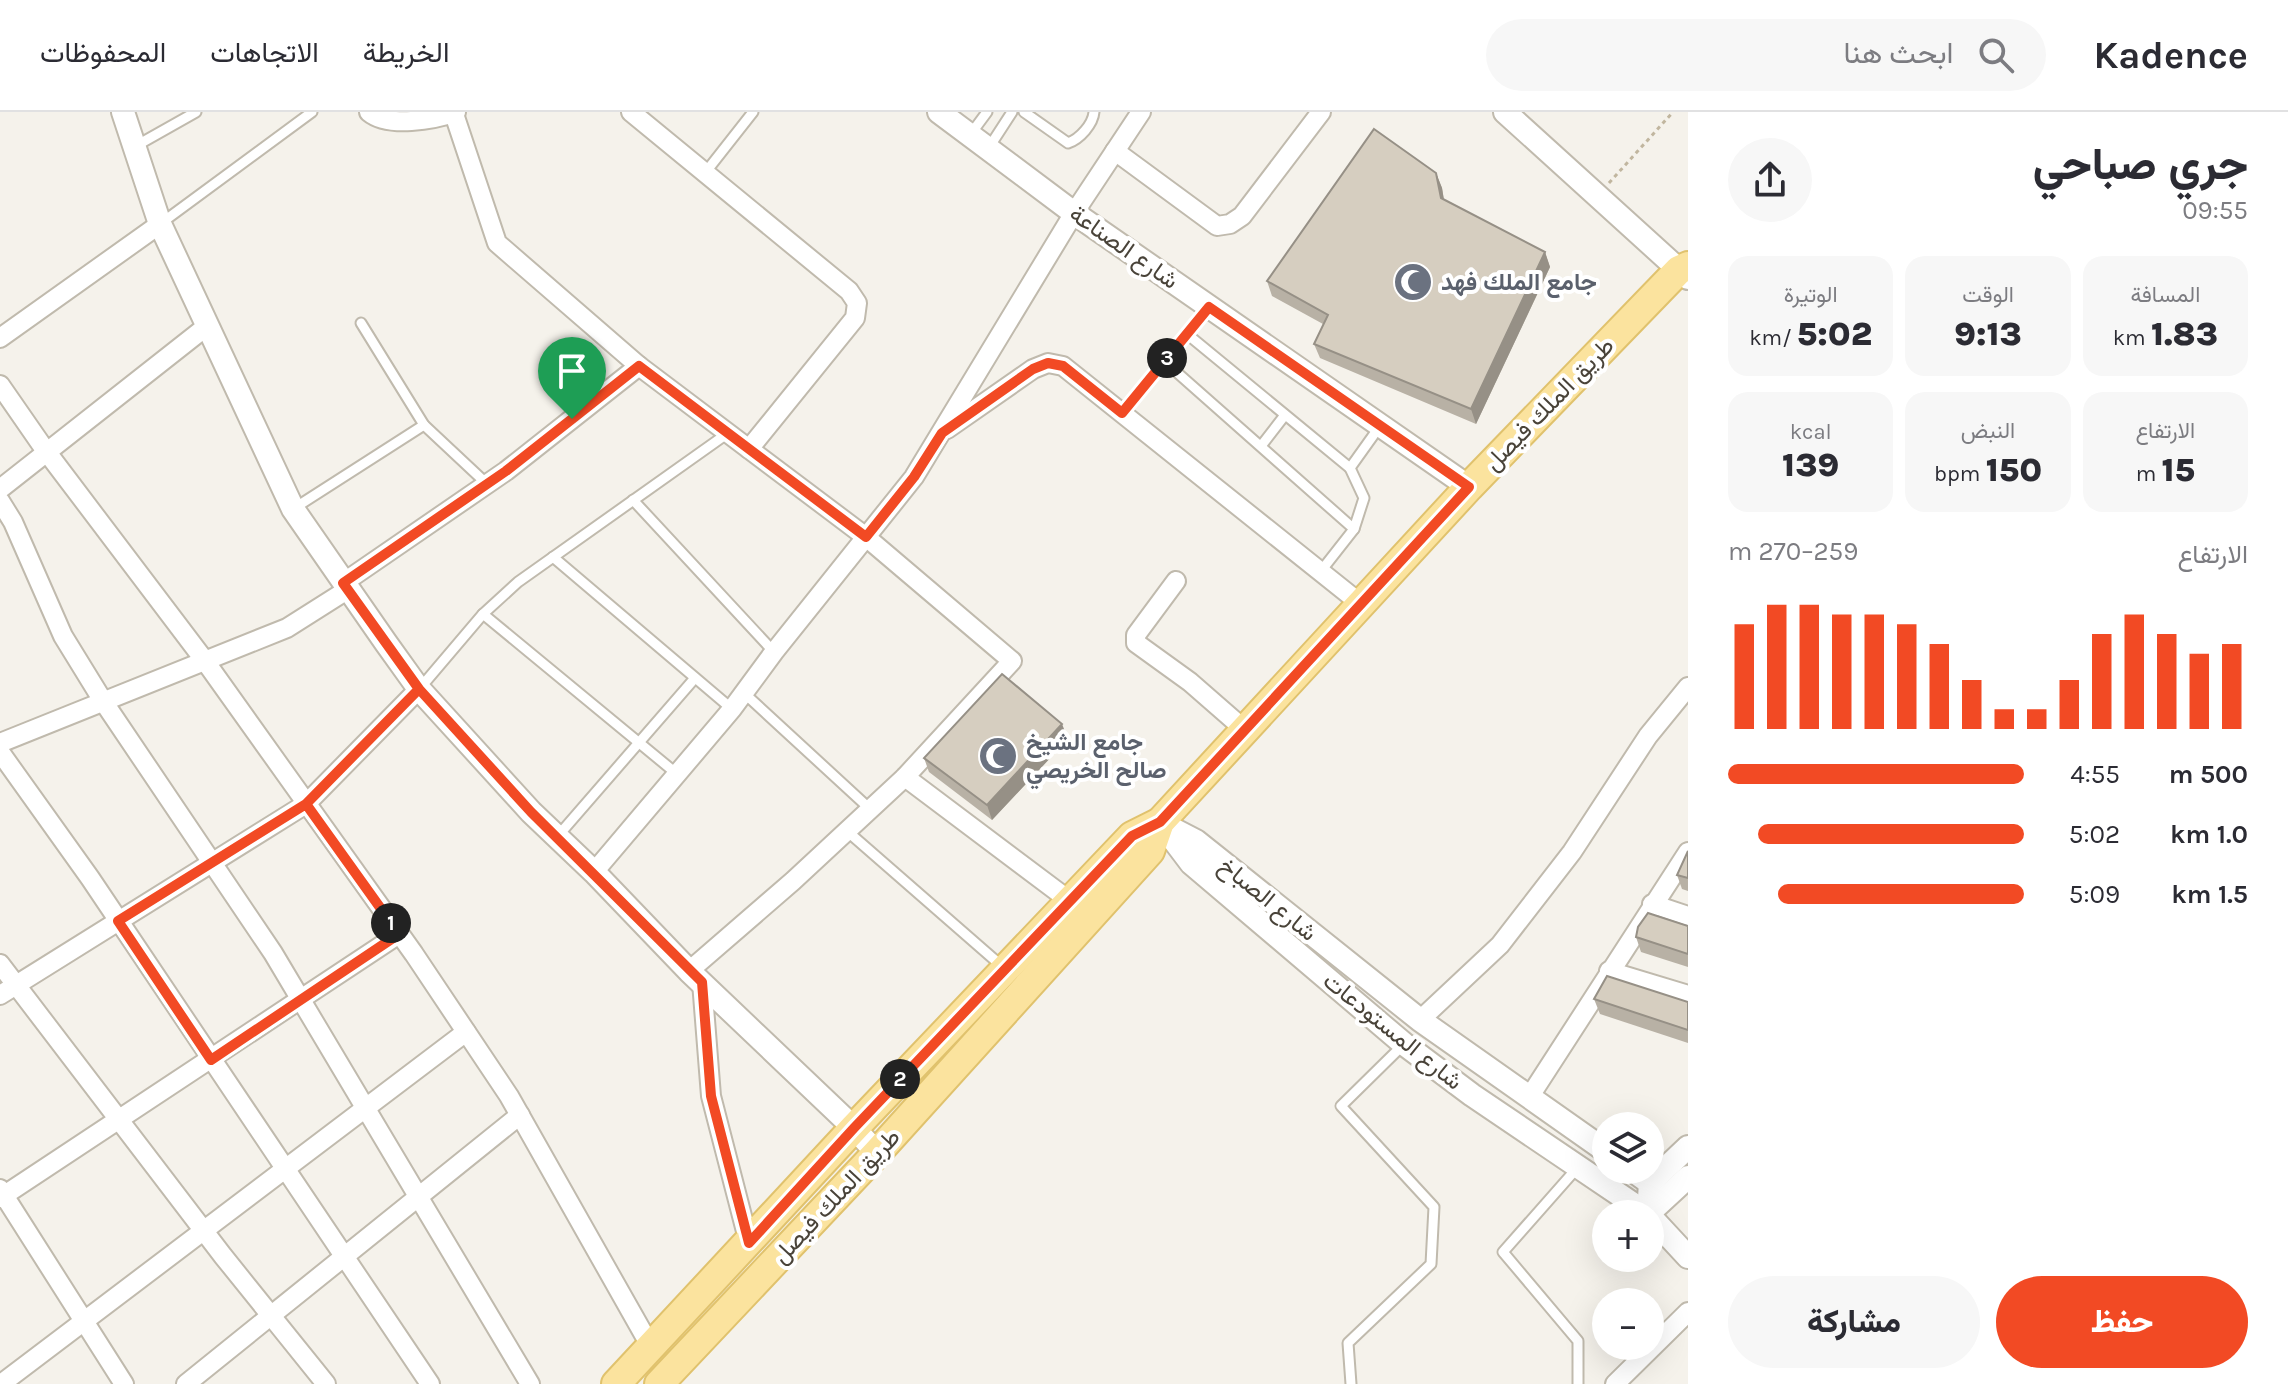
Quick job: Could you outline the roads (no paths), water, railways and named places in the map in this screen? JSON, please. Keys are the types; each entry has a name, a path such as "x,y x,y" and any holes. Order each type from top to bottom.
{"main road":[{"name":"طريق الملك فيصل","path":"616,1384 1132,836 1160,822 1469,487 1686,266"},
{"name":"طريق الملك فيصل","path":"659,1384 877,1153 1150,851 1160,822"}],"street":[{"path":"123,112 160,224 293,509 419,689 557,837 695,977 877,1153"},
{"path":"369,112 396,122 455,113 497,243 639,366 866,537 1012,661 905,777 695,977"},
{"path":"631,112 849,291 857,303 855,318 749,449"},
{"name":"شارع الصناعة","path":"939,112 1074,213 1469,487"},
{"path":"594,872 732,709 914,477 1074,213 1141,112"},
{"path":"1505,112 1597,196 1686,266"},
{"path":"1115,151 1217,226 1230,224 1242,216 1319,113"},
{"path":"0,338 160,224"},
{"path":"0,489 207,326"},
{"path":"942,433 1033,369 1048,363 1063,366 1361,604"},
{"path":"0,743 287,628 487,484 639,366"},
{"path":"0,385 47,453 205,661 466,1032 520,1115 651,1347"},
{"path":"0,501 13,522 63,636 103,701 273,953 530,1384"},
{"path":"1176,581 1136,635 1136,643 1200,689 1245,730"},
{"path":"1420,1020 1500,945 1572,852 1648,736 1688,687"},
{"path":"8,990 306,804 419,689"},
{"path":"0,752 118,921 430,1384"},
{"path":"905,777 1070,901"},
{"name":"شارع الصباخ","path":"1160,822 1196,841 1420,1020 1592,1141"},
{"name":"شارع المستودعات","path":"1160,822 1191,863 1404,1044 1472,1095 1627,1200"},
{"path":"1530,1096 1688,852"},
{"path":"1652,904 1688,916"},
{"path":"124,1384 1,1194 119,1121 399,934"},
{"path":"0,964 8,990 119,1121 326,1384"},
{"path":"1609,971 1688,995"},
{"path":"695,977 711,1096 749,1243"},
{"path":"1,1384 466,1032"},
{"path":"186,1384 520,1115"},
{"path":"1664,1162 1688,1147"},
{"path":"1664,1200 1688,1177"},
{"name":"شارع المستودعات","path":"1664,1231 1688,1257"},
{"path":"1615,1384 1688,1312"}],"lane":[{"path":"134,147 196,112"},
{"path":"160,224 312,112"},
{"path":"705,173 753,112"},
{"path":"970,135 987,112"},
{"path":"988,149 1012,112"},
{"path":"1024,112 1068,143 1077,140 1093,119 1094,112"},
{"path":"1122,413 1209,307"},
{"path":"361,323 424,425 487,484"},
{"path":"1187,334 1350,468 1364,498 1354,529 1321,571"},
{"path":"1164,361 1354,529"},
{"path":"1261,446 1285,415"},
{"path":"293,509 424,425"},
{"path":"1350,468 1380,426"},
{"path":"419,689 483,614 518,582 728,433"},
{"path":"633,500 774,652"},
{"path":"553,557 732,709"},
{"path":"483,614 677,774"},
{"path":"557,837 695,678"},
{"path":"744,693 870,809"},
{"path":"847,831 1005,969"},
{"path":"1351,1384 1348,1343 1431,1264 1434,1207 1341,1106 1404,1044"},
{"path":"1578,1167 1503,1252 1578,1341 1578,1384"}],"place":[{"name":"جامع الملك فهد","path":"1413,282"},
{"name":"جامع الشيخ صالح الخريصي","path":"998,756"}]}
